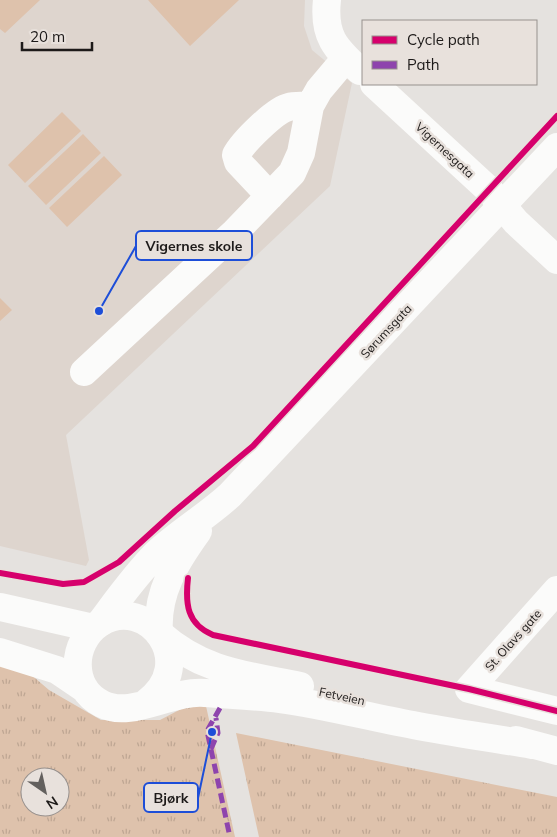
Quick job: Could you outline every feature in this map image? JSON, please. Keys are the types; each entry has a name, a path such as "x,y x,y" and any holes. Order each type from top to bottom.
{"main road":[{"path":"84,372 234,232 270,196 298,163 310,106 320,90 355,66 335,46 326,29 327,0"},
{"name":"Vigernesgata","path":"375,85 496,198 516,222 557,259"},
{"path":"270,196 238,162 236,155 254,135 289,107 310,106"},
{"name":"Sørumsgata","path":"97,625 126,588 159,552 212,512 299,424 496,198 557,147"},
{"name":"Sørumsgata","path":"159,633 159,603 165,586 175,566 212,512"},
{"name":"St. Olavs gate","path":"557,590 469,689 557,711"},
{"path":"0,608 97,625 122,617 142,620 159,633 169,653 168,677 156,696 146,703 135,708 113,708 102,704 85,689 57,670 0,652"},
{"path":"85,689 77,668 80,646 97,625"},
{"name":"Fetveien","path":"159,633 177,649 207,665 418,712 545,748"},
{"name":"Fetveien","path":"146,703 175,695 198,692 280,699 414,726 545,748"}],"shaded area":[{"path":"0,0 305,0 304,26 312,50 352,83 330,186 66,435 89,560 86,566 0,546"}],"green space":[{"path":"0,0 40,0 5,33 0,29"},
{"path":"148,0 239,0 190,46"},
{"path":"62,112 81,131 25,183 8,165"},
{"path":"83,134 101,153 46,205 28,186"},
{"path":"104,156 122,175 67,227 49,208"},
{"path":"0,298 12,310 0,321"},
{"path":"0,648 49,690 101,720 160,720 204,697 235,837 0,837"},
{"path":"236,733 557,797 557,837 259,837"}],"marked path":[{"path":"220,708 207,731 230,837"},
{"path":"211,749 218,733 216,718"}],"cycle path":[{"path":"0,573 63,584 84,582 119,562 175,511 253,446 557,116"},
{"path":"188,578 188,605 193,619 204,630 213,635 469,689 557,711"}],"place":[{"name":"Vigernes skole","path":"99,311"},
{"name":"Bjørk","path":"212,732"}]}
